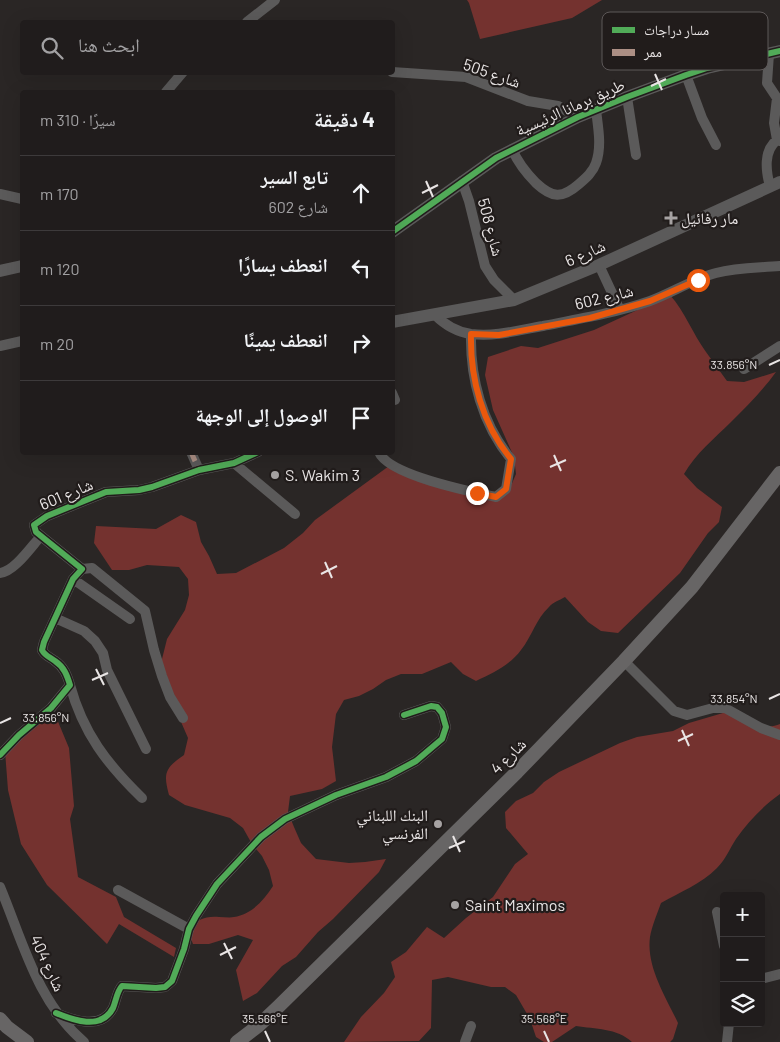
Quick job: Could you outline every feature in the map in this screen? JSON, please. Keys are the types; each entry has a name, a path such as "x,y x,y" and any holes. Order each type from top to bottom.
{"main road":[{"name":"شارع 4","path":"237,1042 278,1007 510,779 624,661 692,587 780,473"},
{"path":"0,1019 7,1027 27,1042"}],"street":[{"path":"250,20 276,0"},
{"path":"774,53 767,83 777,98 774,123 778,140 772,144 767,157 768,176 775,184"},
{"name":"طريق برمانا الرئيسية","path":"395,230 462,181 512,148 626,97 701,70"},
{"name":"شارع 505","path":"395,72 466,77 528,101 558,106 578,117"},
{"path":"168,90 180,75"},
{"path":"686,75 702,118 716,145"},
{"path":"626,97 636,155"},
{"path":"512,148 524,171 546,192 555,195 565,194 591,173 595,166 599,138 596,110"},
{"name":"شارع 508","path":"462,181 469,201 485,266 494,280 514,300"},
{"name":"شارع 6","path":"395,322 435,316 514,300 599,265 775,184"},
{"path":"0,194 20,199"},
{"path":"599,265 620,310"},
{"path":"0,271 20,266"},
{"name":"شارع 602","path":"435,316 444,324 471,334 499,335 590,318 620,310 650,301 715,273 745,267 780,266"},
{"path":"380,455 381,458 397,469 432,481 496,497 506,489 511,459 493,434 476,388 470,353 471,334"},
{"path":"0,342 18,341"},
{"path":"0,346 18,341"},
{"path":"744,369 780,346"},
{"path":"193,455 199,470"},
{"name":"شارع 601","path":"183,718 170,697 162,676 145,611 92,568 82,569 41,536 34,528 34,525 40,520 96,495 113,490 146,489 199,470 234,463 251,455"},
{"path":"234,463 295,514"},
{"path":"0,573 8,571 14,566 41,536"},
{"path":"82,569 73,579 42,650 45,655 61,665 66,671 77,708 92,739 120,777 142,798"},
{"path":"73,579 130,619"},
{"path":"56,618 84,631 95,641 103,653 107,670 146,748"},
{"path":"624,661 674,711 687,715 713,708 725,708 761,728 780,735"},
{"path":"0,754 19,734 51,708 70,685"},
{"path":"56,1012 79,1022 94,1021 109,1013 122,986 156,988 165,986 172,981 189,929 216,884 261,837 285,819 336,795 386,777 416,761 442,740 446,727 442,713 437,707 431,706 404,715"},
{"name":"شارع 404","path":"0,887 28,962 56,1012 84,1042"},
{"path":"118,890 189,929"},
{"path":"717,912 722,937"},
{"path":"765,978 780,974"},
{"path":"465,1042 471,1026"},
{"path":"727,1042 729,1027"}],"shaded area":[{"path":"467,0 602,0 572,18 480,39"},
{"path":"670,295 701,345 727,381 744,382 776,372 749,404 700,453 684,474 697,488 722,507 719,522 708,533 680,573 618,633 601,631 588,622 565,597 552,604 545,612 537,622 525,645 512,660 495,672 476,681 463,674 451,662 422,674 401,674 386,680 359,696 344,700 336,714 332,747 336,781 322,789 290,796 288,812 301,843 316,859 349,863 386,859 379,872 318,932 296,957 282,966 257,993 243,1001 236,970 253,940 238,935 209,944 193,944 187,929 205,918 232,917 252,910 273,886 269,870 243,828 230,818 185,805 169,795 166,781 169,768 184,755 188,738 159,671 167,639 185,610 189,595 188,579 179,567 147,565 129,570 112,570 94,543 96,526 156,529 181,515 196,522 201,542 217,574 236,573 284,548 303,533 315,520 389,466 481,496 510,488 516,474 514,457 493,410 485,375 488,357 521,346 538,348 594,330"},
{"path":"740,711 763,726 780,724 780,794 746,826 723,861 711,874 661,903 650,937 650,948 651,959 658,982 678,1023 673,1039 670,1042 632,1042 626,1037 613,1032 576,1026 552,1042 544,1042 536,1037 530,1019 516,995 505,987 491,987 448,977 432,980 431,1028 419,1041 344,1042 361,1017 384,993 395,977 391,962 406,952 427,927 444,938 493,897 515,864 528,854 506,828 505,812 516,801 533,793 544,782 559,772 620,743 637,737 673,731 689,723 723,713"},
{"path":"54,712 69,748 74,806 70,819 78,877 116,897 124,917 176,948 174,957 119,924 107,944 47,885 21,844 8,790 5,751"}],"marked path":[{"path":"192,455 199,470"}],"cycle path":[{"path":"768,54 780,51"},
{"path":"395,230 496,158 578,117 701,70"},
{"path":"0,755 19,735 51,708 70,685 63,669 42,650 73,579 82,569 36,532 34,525 47,516 106,492 139,490 152,487 199,470 234,463 251,455"},
{"path":"56,1013 78,1021 94,1022 108,1015 122,986 165,987 172,981 189,929 196,916 217,884 261,837 285,819 336,795 386,777 416,761 442,739 446,727 442,713 437,707 431,706 404,715"}],"place":[{"name":"مار رفائيل","path":"671,218"},
{"name":"S. Wakim 3","path":"275,475"},
{"name":"البنك اللبناني الفرنسي","path":"438,824"},
{"name":"Saint Maximos","path":"455,905"}],"route":[{"path":"477,493 496,497 506,489 511,459 493,434 476,388 470,353 471,334 499,335 590,318 650,301 698,280"}]}
